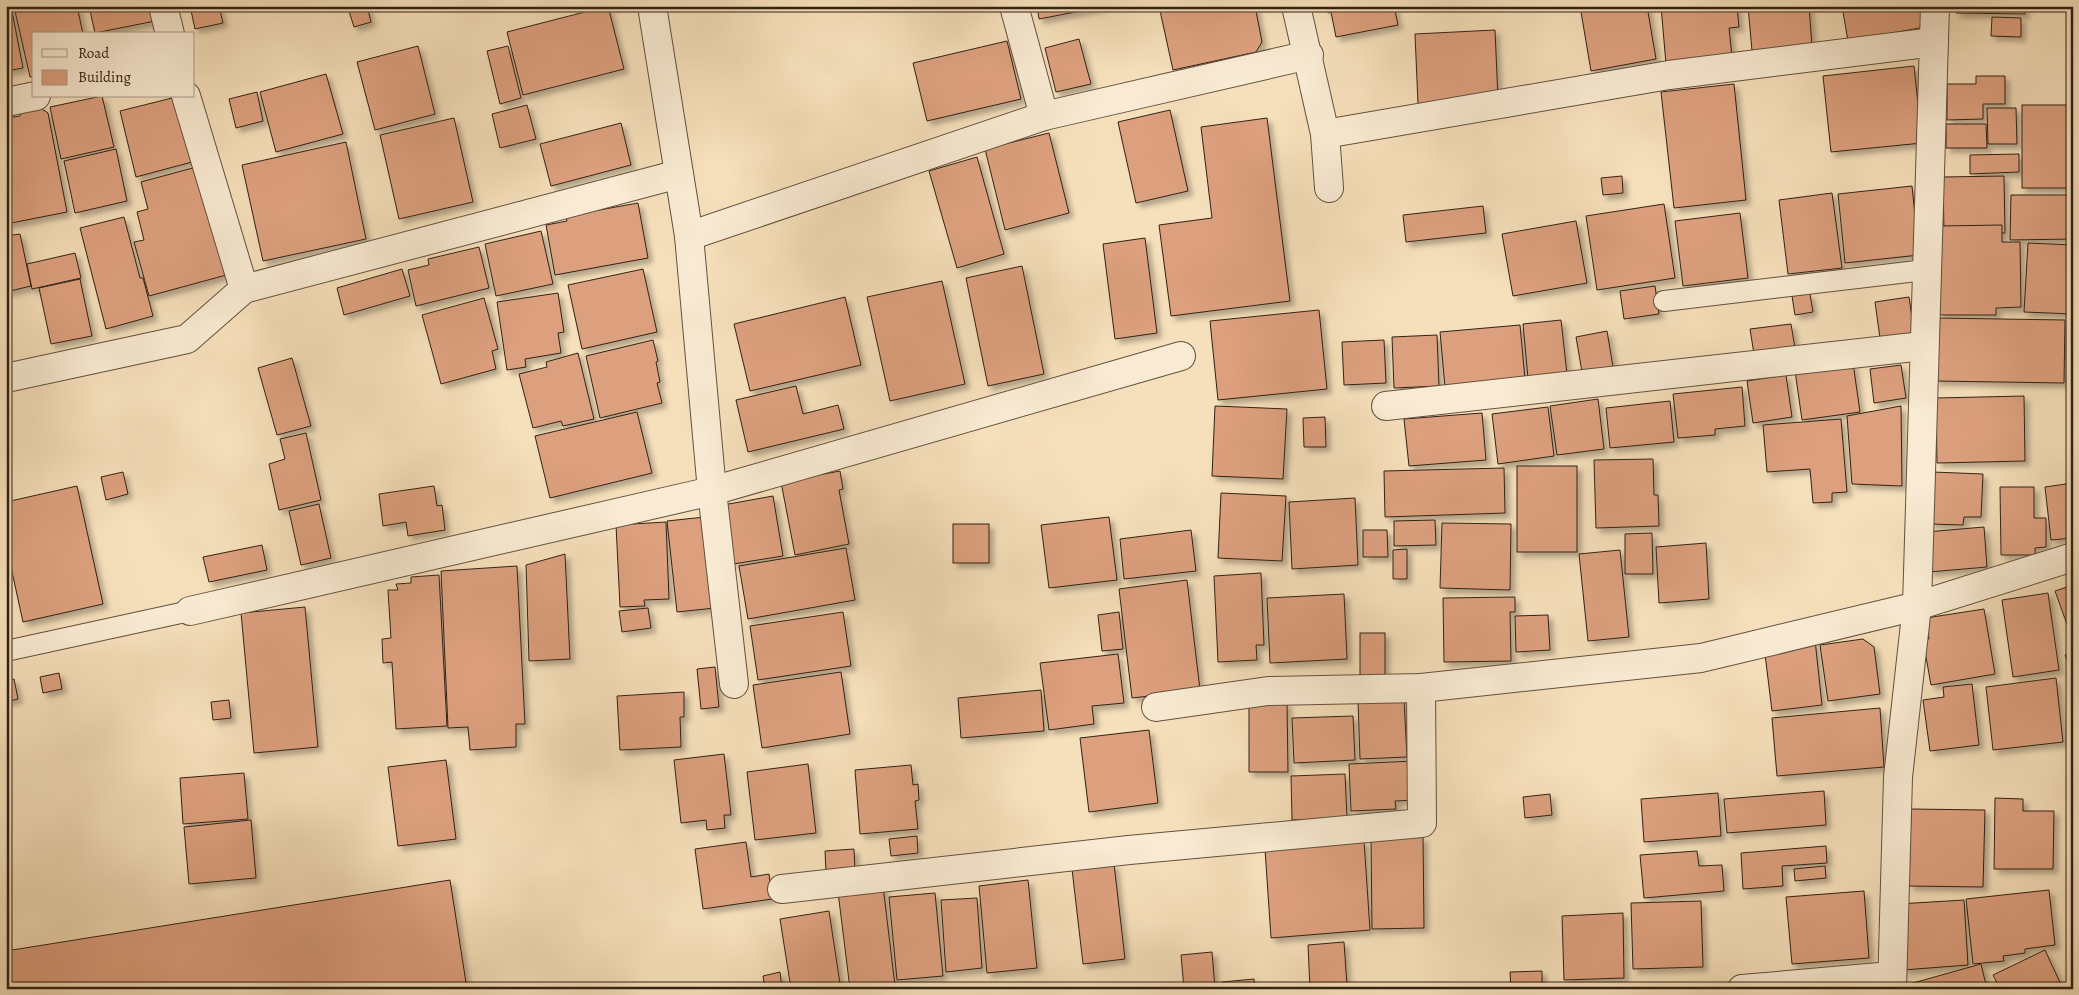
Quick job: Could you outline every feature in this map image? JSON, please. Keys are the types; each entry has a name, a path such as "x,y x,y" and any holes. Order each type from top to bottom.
{"street":[{"path":"163,6 170,32"},
{"path":"652,6 689,236 712,491 734,684"},
{"path":"1014,6 1044,116"},
{"path":"1296,6 1326,134 1329,188"},
{"path":"1742,989 1891,983 1898,777 1917,606 1925,270 1935,6"},
{"path":"1326,134 1669,75 1934,42"},
{"path":"689,236 1044,116 1309,55"},
{"path":"6,102 32,97"},
{"path":"187,98 244,289"},
{"path":"6,378 187,339 244,289 679,174"},
{"path":"1386,406 1924,346"},
{"path":"190,611 712,491 1181,356"},
{"path":"1156,707 1268,691 1421,688 1701,658 1917,606 2073,557"},
{"path":"782,889 1129,850 1422,823 1421,688"}],"lane":[{"path":"1664,301 1925,270"},
{"path":"6,651 190,611"}],"building":[{"path":"6,6 11,6 23,68 6,71"},
{"path":"34,6 77,6 83,32 32,32 32,76 30,77 15,11"},
{"path":"89,6 153,6 155,21 95,32"},
{"path":"190,6 219,6 223,23 195,29"},
{"path":"367,6 371,22 354,27 348,8"},
{"path":"608,6 624,69 523,95 507,32"},
{"path":"1037,6 1107,6 1039,19"},
{"path":"1159,6 1255,6 1262,42 1256,52 1173,70"},
{"path":"1327,6 1394,6 1398,25 1336,37 1331,12 1328,13"},
{"path":"1580,6 1647,6 1656,59 1591,71"},
{"path":"1661,6 1737,6 1739,27 1729,28 1732,57 1666,64"},
{"path":"1748,6 1809,6 1812,46 1752,51"},
{"path":"1842,6 1921,6 1925,27 1848,41"},
{"path":"1956,6 2025,6 2025,14 1956,13"},
{"path":"1992,17 2021,18 2021,37 1991,36"},
{"path":"1495,30 1498,99 1418,104 1415,34"},
{"path":"1079,39 1091,84 1056,92 1045,48"},
{"path":"1007,41 1021,99 927,121 913,63"},
{"path":"418,46 435,114 375,130 357,62"},
{"path":"508,46 521,98 500,104 487,51"},
{"path":"1914,66 1922,143 1831,152 1823,76"},
{"path":"326,74 343,134 276,152 260,92"},
{"path":"1976,76 2005,76 2005,104 1983,104 1983,119 1947,120 1947,84 1976,84"},
{"path":"1734,84 1746,200 1674,208 1661,92"},
{"path":"257,92 263,121 236,128 229,99"},
{"path":"93,98 102,98 114,147 61,159 50,107"},
{"path":"176,98 192,162 136,177 120,111"},
{"path":"527,105 536,139 500,148 492,114"},
{"path":"2022,105 2073,105 2073,188 2022,188"},
{"path":"39,107 48,113 67,212 6,224 6,118 20,116 22,110"},
{"path":"1987,108 2016,108 2017,144 1988,144"},
{"path":"1170,110 1188,191 1136,203 1118,122"},
{"path":"454,118 473,202 399,219 380,135"},
{"path":"1267,118 1290,301 1171,316 1159,225 1212,218 1201,127"},
{"path":"621,123 631,165 551,186 540,144"},
{"path":"1946,124 1986,124 1987,148 1946,148"},
{"path":"1049,133 1069,213 1005,230 985,149"},
{"path":"346,142 366,239 263,261 242,165"},
{"path":"116,149 127,201 75,213 64,161"},
{"path":"2019,154 2019,172 1970,174 1970,155"},
{"path":"977,157 1004,254 957,268 929,171"},
{"path":"200,166 230,274 149,296 134,242 144,240 137,212 148,209 141,182"},
{"path":"1622,176 1623,193 1603,195 1601,178"},
{"path":"2004,176 2005,233 1944,234 1943,177"},
{"path":"1912,186 1919,255 1845,263 1838,194"},
{"path":"1832,193 1842,268 1788,274 1779,200"},
{"path":"2011,195 2073,195 2073,239 2010,240"},
{"path":"638,203 648,258 555,275 546,225 567,221 566,216"},
{"path":"1664,204 1675,278 1597,290 1586,216"},
{"path":"1483,206 1486,233 1406,242 1403,215"},
{"path":"1740,213 1748,278 1683,286 1675,221"},
{"path":"124,217 140,278 143,278 153,316 106,329 80,228"},
{"path":"1576,221 1587,283 1513,296 1502,234"},
{"path":"2002,225 2002,242 2020,242 2021,307 1996,308 1996,315 1939,315 1939,226"},
{"path":"541,231 553,284 496,296 485,244"},
{"path":"20,234 31,286 6,292 6,236"},
{"path":"1145,238 1157,333 1115,339 1103,244"},
{"path":"2028,243 2073,245 2073,314 2024,312"},
{"path":"479,247 489,288 416,306 408,270 429,265 428,259"},
{"path":"75,253 81,278 32,289 27,264"},
{"path":"1022,266 1044,374 988,386 966,278"},
{"path":"402,269 410,296 344,315 337,288"},
{"path":"643,269 657,332 582,349 568,285"},
{"path":"80,279 92,336 51,344 39,288"},
{"path":"942,281 965,384 890,401 867,297"},
{"path":"1655,286 1659,314 1624,319 1620,291"},
{"path":"558,293 564,332 558,333 561,353 525,359 526,367 507,370 497,302"},
{"path":"1810,294 1813,312 1795,315 1792,296"},
{"path":"845,297 861,365 750,391 734,324"},
{"path":"1909,297 1914,333 1880,338 1875,302"},
{"path":"484,298 498,349 492,351 496,369 441,384 422,315"},
{"path":"1319,310 1327,389 1218,400 1210,321"},
{"path":"1936,318 2065,320 2064,383 1935,381"},
{"path":"1561,320 1567,374 1528,378 1523,324"},
{"path":"1791,324 1795,348 1754,354 1750,329"},
{"path":"1520,325 1525,379 1445,387 1440,332"},
{"path":"1607,331 1613,367 1582,372 1576,337"},
{"path":"1437,335 1439,386 1394,388 1392,337"},
{"path":"653,340 660,382 657,383 662,403 600,418 586,356"},
{"path":"1384,340 1386,383 1344,385 1342,342"},
{"path":"578,353 594,419 563,426 561,421 533,428 519,374 547,367 546,362"},
{"path":"292,358 311,426 277,435 258,368"},
{"path":"1853,363 1860,412 1802,420 1795,371"},
{"path":"1901,365 1906,398 1874,403 1870,369"},
{"path":"1786,375 1792,417 1753,423 1747,381"},
{"path":"796,386 803,414 838,405 844,429 748,452 736,400"},
{"path":"1742,387 1745,426 1715,429 1715,435 1678,438 1673,394"},
{"path":"2024,396 2025,461 1937,463 1936,398"},
{"path":"1598,399 1604,449 1557,455 1550,406"},
{"path":"1670,401 1674,442 1610,448 1606,408"},
{"path":"1215,406 1287,409 1283,479 1212,476"},
{"path":"1901,406 1902,486 1852,484 1847,416"},
{"path":"1548,407 1554,456 1498,464 1492,414"},
{"path":"637,412 652,473 550,498 535,436"},
{"path":"1482,413 1486,460 1409,466 1404,419"},
{"path":"1325,417 1326,447 1304,447 1303,418"},
{"path":"1841,419 1847,492 1832,493 1832,502 1813,503 1810,469 1767,472 1763,425"},
{"path":"306,433 321,500 279,510 269,464 285,459 280,439"},
{"path":"1653,459 1654,495 1658,495 1659,526 1596,528 1594,460"},
{"path":"1517,466 1577,466 1577,552 1517,552"},
{"path":"1504,468 1505,513 1385,517 1384,471"},
{"path":"840,471 843,489 839,490 849,544 795,555 781,482"},
{"path":"123,472 128,494 106,500 101,477"},
{"path":"1933,472 1983,474 1981,517 1964,517 1963,525 1930,524"},
{"path":"2073,483 2073,538 2051,540 2045,487"},
{"path":"77,486 103,604 23,622 6,544 6,502"},
{"path":"434,486 437,506 442,505 445,530 408,536 406,522 383,526 379,494"},
{"path":"2000,487 2034,487 2034,518 2046,518 2046,547 2035,548 2035,555 2001,555"},
{"path":"1221,493 1286,496 1282,561 1218,558"},
{"path":"773,496 783,556 733,564 723,505"},
{"path":"1355,498 1358,565 1292,569 1289,502"},
{"path":"319,504 331,558 301,565 289,511"},
{"path":"705,517 715,608 677,612 667,521"},
{"path":"1109,517 1117,580 1049,588 1041,525"},
{"path":"1435,520 1436,545 1394,546 1394,521"},
{"path":"666,522 669,599 644,600 645,606 620,607 616,525"},
{"path":"1442,523 1511,524 1510,590 1440,588"},
{"path":"953,524 989,524 989,563 953,563"},
{"path":"1984,527 1987,567 1929,572 1926,532"},
{"path":"1191,530 1196,571 1124,579 1120,539"},
{"path":"1363,530 1387,530 1388,557 1363,557"},
{"path":"1652,533 1653,574 1625,574 1625,534"},
{"path":"1706,543 1709,599 1659,603 1656,547"},
{"path":"262,545 267,570 209,582 203,557"},
{"path":"846,548 855,600 748,619 739,566"},
{"path":"1407,549 1407,579 1393,579 1393,550"},
{"path":"1620,550 1629,637 1588,641 1579,554"},
{"path":"565,554 570,659 529,661 526,565"},
{"path":"517,566 525,724 516,724 516,747 470,750 468,727 448,728 441,571"},
{"path":"1261,573 1264,645 1256,645 1257,660 1218,662 1214,576"},
{"path":"439,575 447,726 396,729 392,662 383,663 382,639 391,638 388,590 398,590 396,584 411,583 411,577"},
{"path":"1187,580 1200,690 1132,698 1119,589"},
{"path":"2073,585 2073,641 2055,591"},
{"path":"2048,593 2059,670 2013,677 2002,600"},
{"path":"1344,594 1347,659 1270,663 1267,598"},
{"path":"1515,597 1515,612 1510,612 1511,661 1444,662 1443,598"},
{"path":"305,607 318,747 254,753 241,613"},
{"path":"648,608 651,628 622,632 619,611"},
{"path":"1984,609 1995,674 1931,685 1923,640 1929,639 1926,618"},
{"path":"843,612 851,666 758,680 750,626"},
{"path":"1119,612 1123,649 1102,651 1098,615"},
{"path":"1548,615 1550,650 1516,652 1515,616"},
{"path":"1360,633 1385,633 1385,676 1360,676"},
{"path":"1863,639 1874,647 1880,694 1828,701 1820,645"},
{"path":"1815,640 1822,705 1772,711 1764,646"},
{"path":"2073,652 2073,674 2065,655"},
{"path":"1118,654 1124,703 1092,706 1094,724 1049,730 1040,663"},
{"path":"715,667 719,707 701,709 697,669"},
{"path":"841,672 850,734 762,748 753,685"},
{"path":"59,673 62,689 43,693 40,677"},
{"path":"2056,678 2063,742 1993,750 1986,687"},
{"path":"14,679 18,699 6,702 6,681"},
{"path":"1972,684 1979,745 1930,751 1923,700 1944,697 1943,687"},
{"path":"1041,690 1044,731 961,738 958,698"},
{"path":"684,692 684,717 680,717 681,747 620,750 617,696"},
{"path":"1404,699 1407,757 1360,759 1358,701"},
{"path":"229,700 231,718 213,720 211,702"},
{"path":"1287,702 1288,772 1249,772 1249,703"},
{"path":"1880,708 1884,767 1777,776 1772,718"},
{"path":"1353,716 1355,760 1294,763 1292,718"},
{"path":"1149,730 1158,803 1089,812 1080,738"},
{"path":"724,754 731,815 724,815 725,828 707,830 706,820 681,823 674,760"},
{"path":"446,760 456,839 398,846 388,767"},
{"path":"1414,761 1416,800 1395,801 1396,809 1351,811 1349,764"},
{"path":"808,764 816,833 755,840 747,772"},
{"path":"911,765 913,785 918,784 919,800 915,801 918,829 860,834 855,770"},
{"path":"244,773 248,819 183,824 180,778"},
{"path":"1345,774 1347,818 1292,820 1291,776"},
{"path":"1824,791 1826,825 1727,833 1724,799"},
{"path":"1718,793 1721,836 1644,842 1641,799"},
{"path":"1550,794 1552,815 1525,818 1523,797"},
{"path":"1995,798 2023,799 2023,811 2054,811 2053,869 1994,869"},
{"path":"1911,809 1985,810 1983,887 1909,886"},
{"path":"251,820 256,878 189,884 184,827"},
{"path":"917,836 918,853 891,856 889,839"},
{"path":"1423,837 1424,928 1372,929 1371,838"},
{"path":"1364,841 1370,930 1271,938 1265,849"},
{"path":"746,842 751,877 769,874 772,899 703,909 695,849"},
{"path":"1826,846 1827,863 1782,866 1783,886 1743,889 1741,853"},
{"path":"854,849 855,871 826,872 825,851"},
{"path":"1697,851 1699,866 1722,865 1724,891 1644,898 1640,855"},
{"path":"1114,864 1125,959 1083,964 1072,869"},
{"path":"1825,866 1826,878 1795,881 1794,869"},
{"path":"450,880 467,989 6,989 6,951"},
{"path":"1028,880 1037,968 987,973 979,886"},
{"path":"883,886 895,986 850,989 838,892"},
{"path":"2049,890 2055,945 2025,949 2025,953 2003,956 2004,961 1973,964 1966,899"},
{"path":"1864,891 1869,958 1792,964 1786,897"},
{"path":"935,893 943,976 897,980 889,897"},
{"path":"977,898 982,968 946,972 941,900"},
{"path":"1964,900 1968,965 1903,970 1898,904"},
{"path":"1701,901 1703,967 1633,969 1631,903"},
{"path":"829,911 840,984 809,989 791,989 780,919"},
{"path":"1623,913 1624,978 1564,980 1562,916"},
{"path":"1344,942 1347,986 1310,989 1308,945"},
{"path":"2045,950 2063,989 2000,989 1993,975"},
{"path":"1212,952 1215,989 1184,989 1181,955"},
{"path":"1981,964 1987,989 1895,989 1895,988"},
{"path":"1542,971 1542,989 1511,989 1510,972"},
{"path":"780,972 782,989 765,989 763,976"},
{"path":"1254,979 1255,989 1223,989 1222,982"},
{"path":"631,984 631,989 609,989 609,987"}]}
